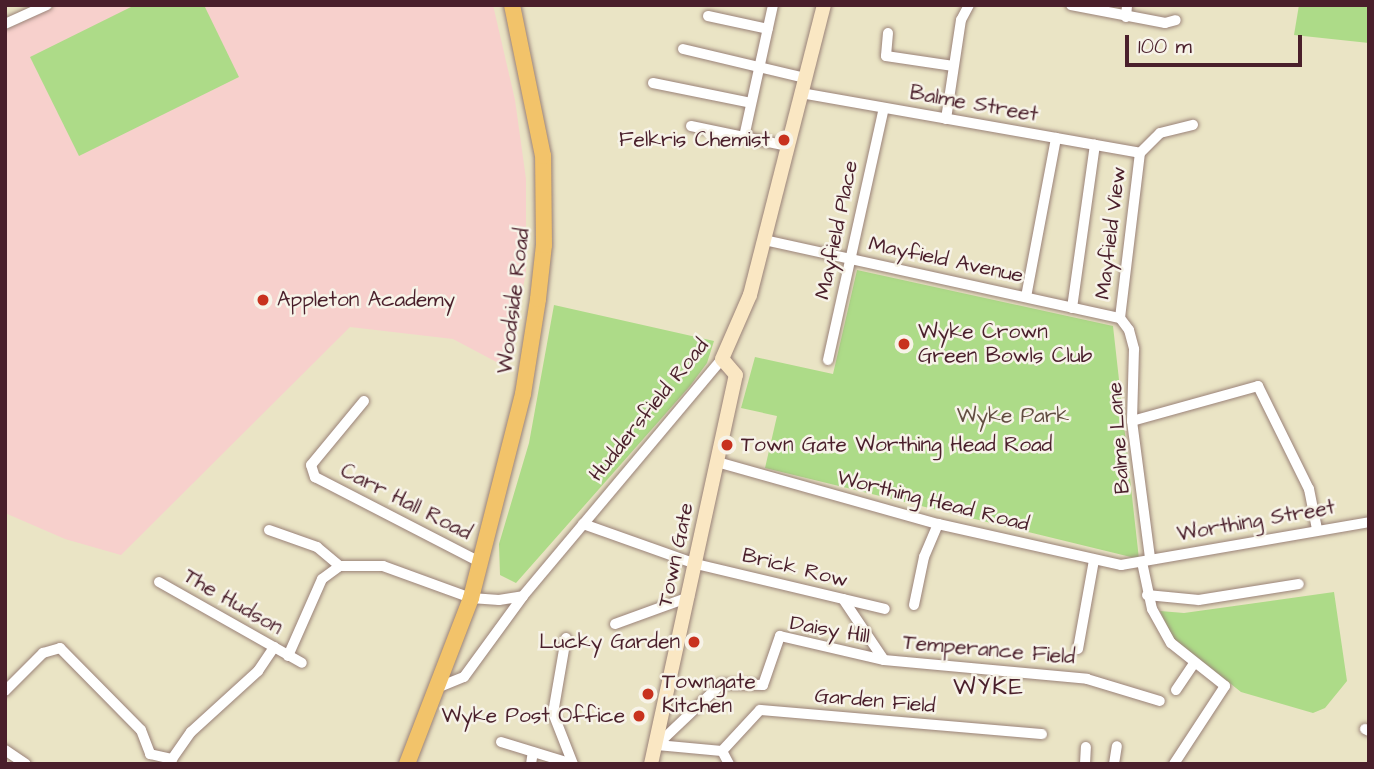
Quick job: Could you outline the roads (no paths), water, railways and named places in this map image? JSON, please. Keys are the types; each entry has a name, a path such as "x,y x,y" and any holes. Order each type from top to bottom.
{"main road":[{"name":"Woodside Road","path":"471,598 523,394 544,245 540,129 512,5"},
{"name":"Huddersfield Road","path":"722,359 750,295 824,5"},
{"name":"Town Gate","path":"652,764 736,375 722,359"},
{"path":"407,764 439,687 471,598"}],"street":[{"path":"5,24 47,5"},
{"path":"744,137 773,5"},
{"path":"946,119 953,66 969,5"},
{"path":"1126,17 1127,5"},
{"path":"1072,6 1165,23 1176,20"},
{"path":"708,16 768,29"},
{"path":"888,33 886,56 953,66"},
{"path":"683,49 805,78"},
{"path":"653,83 751,103"},
{"name":"Balme Street","path":"801,93 1140,153"},
{"name":"Mayfield Place","path":"828,360 884,108"},
{"path":"1140,153 1160,133 1193,125"},
{"path":"691,126 788,146"},
{"path":"1026,297 1056,138"},
{"path":"1073,308 1095,145"},
{"name":"Mayfield View","path":"1120,318 1140,153"},
{"name":"Mayfield Avenue","path":"764,240 1120,318"},
{"name":"Balme Lane","path":"1120,318 1129,330 1134,349 1132,421 1146,560"},
{"name":"Huddersfield Road","path":"439,687 464,677 523,596 722,359"},
{"path":"1132,421 1258,386 1309,489 1317,529"},
{"name":"Carr Hall Road","path":"364,401 311,465 315,477 480,562"},
{"name":"Worthing Head Road","path":"717,462 938,524 1094,560 1121,565 1146,560"},
{"name":"Worthing Street","path":"1146,560 1369,522"},
{"name":"Brick Row","path":"583,524 696,564 886,609"},
{"path":"914,604 924,557 938,524"},
{"path":"269,530 317,547 340,566 383,566 471,598 499,600 523,596"},
{"path":"1078,649 1094,560"},
{"path":"1146,560 1147,595 1171,643 1225,686 1174,764"},
{"name":"The Hudson","path":"288,656 322,579 340,566"},
{"name":"The Hudson","path":"159,582 302,663"},
{"path":"1147,595 1199,600 1299,584"},
{"path":"615,624 689,597"},
{"name":"Temperance Field","path":"843,599 884,660 1087,679 1160,701"},
{"name":"Daisy Hill","path":"657,745 721,684 763,685 780,635 884,660"},
{"path":"566,638 553,713 573,764"},
{"path":"5,691 43,653 60,648 141,730 150,754 173,761 191,732 258,671 274,648"},
{"path":"1177,690 1194,663"},
{"name":"Garden Field","path":"722,751 760,710 1042,734"},
{"path":"501,742 573,764"},
{"path":"657,745 722,751 729,764"},
{"path":"1114,764 1117,746"},
{"path":"1085,764 1086,747"},
{"path":"5,750 26,764"},
{"path":"531,764 533,752"}],"place":[{"name":"Felkris Chemist","path":"784,140"},
{"name":"Appleton Academy","path":"263,300"},
{"name":"Wyke Crown Green Bowls Club","path":"904,344"},
{"name":"Town Gate Worthing Head Road","path":"727,445"},
{"name":"Lucky Garden","path":"694,642"},
{"name":"Towngate Kitchen","path":"648,694"},
{"name":"Wyke Post Office","path":"639,716"}],"district":[{"name":"WYKE","path":"989,688"}],"park label":[{"name":"Wyke Park","path":"1013,416"}]}
